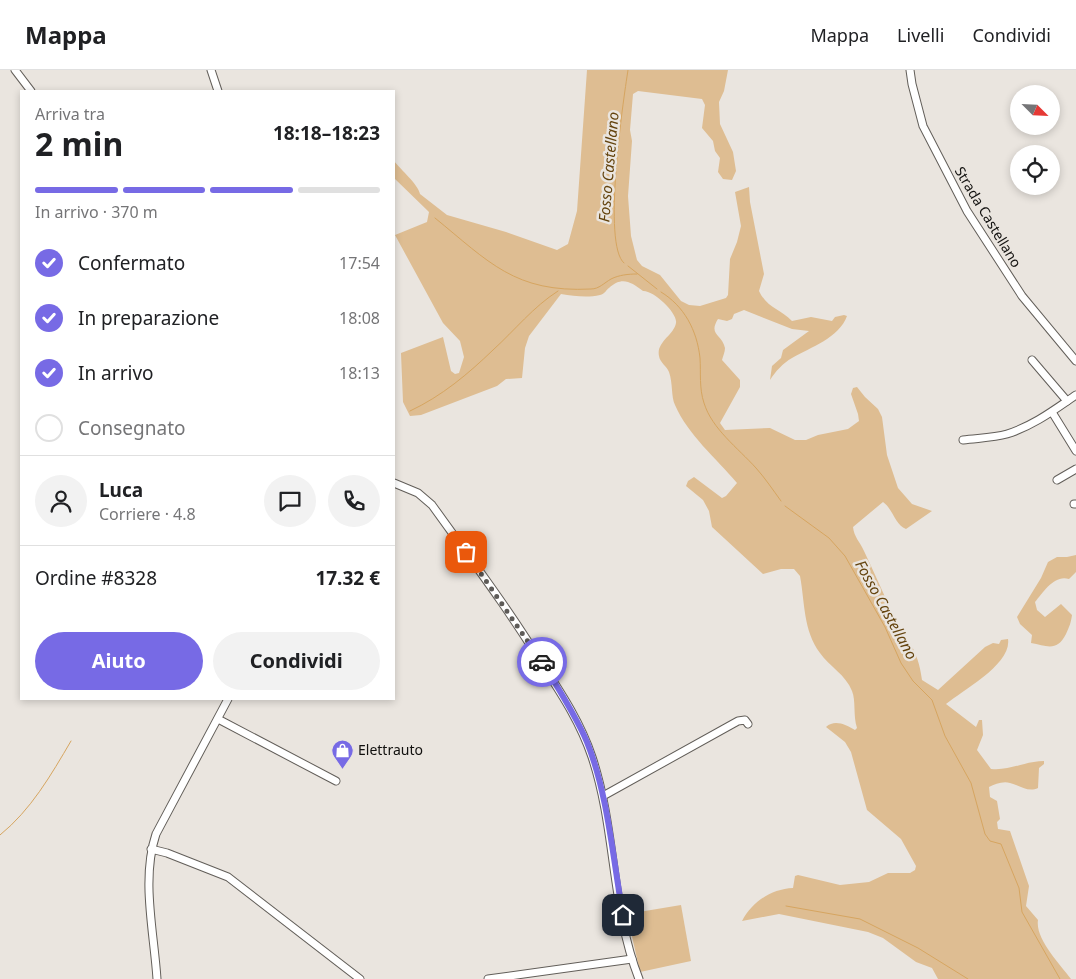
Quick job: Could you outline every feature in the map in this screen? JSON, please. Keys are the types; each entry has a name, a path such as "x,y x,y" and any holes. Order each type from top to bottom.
{"street":[{"path":"15,70 29,90"},
{"path":"211,70 218,90"},
{"name":"Strada Castellano","path":"910,70 912,88 923,126 971,218 1022,296 1076,361"},
{"path":"1032,360 1068,401"},
{"path":"963,440 1006,434 1031,424 1076,395"},
{"path":"1052,412 1076,451"},
{"path":"1057,480 1076,469"},
{"path":"395,483 418,493 432,505 529,642 572,712 592,758 602,796 632,959 639,979"},
{"path":"157,979 149,880 151,849 156,834 228,700"},
{"path":"218,719 336,781"},
{"path":"602,796 738,720 745,720 748,724"},
{"path":"151,849 167,853 228,876 360,979"},
{"path":"488,979 632,959"}],"shaded area":[{"path":"587,70 728,70 724,91 719,102 720,124 733,152 736,171 732,180 723,179 718,172 720,158 715,151 713,141 702,128 705,105 702,99 638,91 633,94 628,196 631,236 637,260 642,266 660,275 681,301 689,305 700,306 726,298 728,295 730,259 741,226 735,192 749,187 750,202 764,274 759,291 762,297 792,321 811,317 832,321 835,317 847,316 843,324 831,336 789,360 779,368 770,380 772,366 781,358 783,350 809,331 792,329 744,310 734,314 732,319 727,321 718,319 714,328 725,348 722,360 740,380 740,387 720,423 725,430 770,428 795,440 806,440 818,435 848,429 859,421 851,394 853,388 857,387 878,409 882,417 887,455 898,488 912,504 932,511 906,529 899,524 883,502 853,527 855,534 893,614 915,652 922,680 938,690 985,647 993,643 999,644 1001,640 1008,639 1007,648 995,667 946,704 976,727 979,720 982,720 983,735 977,750 991,769 1005,769 1044,761 1044,764 1039,768 1038,788 1031,790 1007,782 996,784 989,787 990,797 997,801 1000,819 997,822 998,829 1010,831 1029,886 1026,906 1038,920 1040,935 1044,943 1071,979 938,979 932,968 916,962 883,938 868,932 779,914 742,921 751,908 763,898 777,891 793,888 795,876 798,875 840,885 869,882 888,873 910,873 915,870 916,866 901,839 867,810 851,752 845,742 826,727 837,723 855,730 857,728 853,695 846,680 824,658 814,644 808,626 800,576 794,569 781,569 763,574 712,527 709,511 703,500 686,486 688,481 694,477 722,498 737,483 687,426 675,405 669,372 662,363 659,351 675,327 676,319 664,303 653,294 622,281 614,284 600,295 585,297 561,294 529,336 525,348 522,378 506,379 497,386 421,415 410,416 403,402 401,353 443,337 451,371 455,374 459,373 464,357 460,341 443,323 395,235 427,222 429,212 395,179 395,162 413,182 420,194 447,215 506,232 557,250 568,244 577,211"},
{"path":"1076,555 1076,572 1069,579 1064,578 1054,581 1035,602 1037,610 1045,617 1061,604 1072,615 1063,640 1055,646 1031,643 1032,635 1020,624 1017,617 1041,578 1048,562 1057,557"},
{"path":"681,905 691,961 640,972 627,914"}],"waterway":[{"name":"Fosso Castellano","path":"624,263 618,251 614,202 622,111 628,70"},
{"name":"Fosso Castellano","path":"435,218 471,248 505,272 542,286 565,289 594,289 611,279 637,274"},
{"name":"Fosso Castellano","path":"628,266 657,289"},
{"name":"Fosso Castellano","path":"410,411 433,399 464,376 484,359 532,311 558,291"},
{"name":"Fosso Castellano","path":"661,292 683,312 696,338 700,358 702,397 713,421 726,438 759,472 781,501"},
{"name":"Fosso Castellano","path":"785,506 829,538 845,556 885,627 901,663 913,681 932,700 945,736 971,783 985,834 990,841 1001,844 1019,888 1022,912 1060,979"},
{"path":"0,835 31,803 71,741"},
{"name":"Fosso Castellano","path":"786,906 860,919 918,948 968,979"}],"way so far":[{"path":"466,552 542,662"}],"place":[{"name":"Elettrauto","path":"342,769"}],"route":[{"path":"542,662 572,712 592,758 602,796 623,915"}]}
